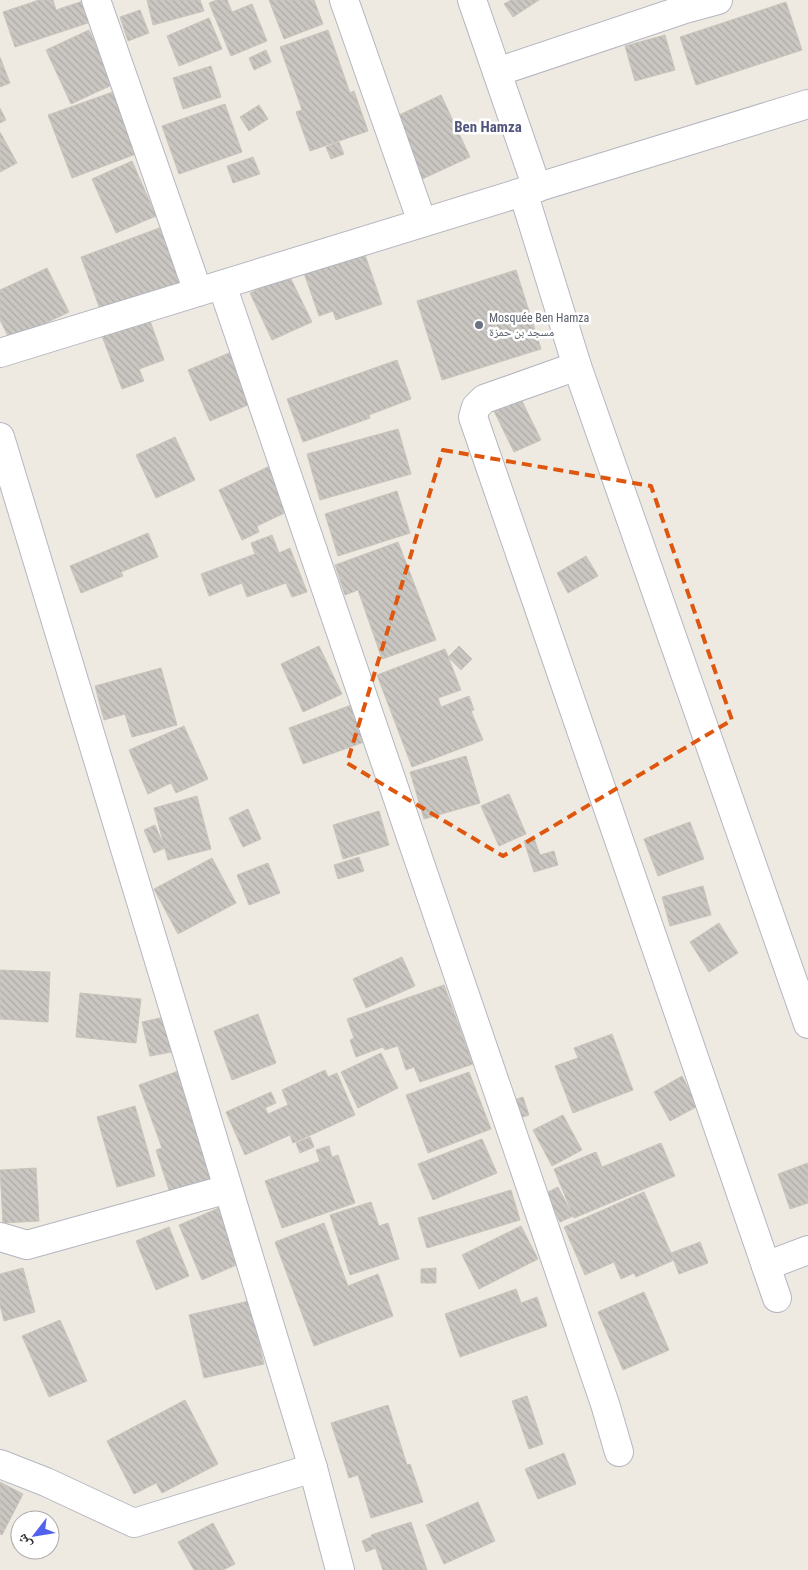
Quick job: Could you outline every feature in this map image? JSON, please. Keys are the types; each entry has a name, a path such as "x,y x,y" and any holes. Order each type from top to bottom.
{"street":[{"path":"96,0 210,288 602,1395 619,1452"},
{"path":"344,0 422,222"},
{"path":"472,0 497,72 577,366 808,1024"},
{"path":"497,72 683,4 718,0"},
{"path":"0,353 808,104"},
{"path":"577,366 484,399 476,407 473,417 777,1298"},
{"path":"0,437 314,1468 340,1570"},
{"path":"0,1237 27,1245 228,1189"},
{"path":"766,1266 808,1250"},
{"path":"0,1464 46,1482 134,1523 314,1468"}],"highlighted area":[{"path":"443,450 651,486 732,720 503,856 347,763"}],"building":[{"path":"39,0 53,0 56,10 86,0 97,20 15,47 3,12"},
{"path":"147,0 200,0 204,11 153,25"},
{"path":"217,0 227,0 232,12 252,4 267,41 231,56 209,3"},
{"path":"269,0 314,0 323,24 284,39"},
{"path":"511,0 539,0 513,17 504,4"},
{"path":"786,2 802,50 696,85 680,37"},
{"path":"140,10 149,33 128,41 120,17"},
{"path":"209,18 222,49 179,66 167,36"},
{"path":"89,30 114,84 71,104 46,50"},
{"path":"328,30 350,93 354,91 368,131 310,151 296,112 302,110 280,47"},
{"path":"665,35 675,70 635,81 625,46"},
{"path":"266,50 271,62 254,70 249,58"},
{"path":"0,57 10,83 0,87"},
{"path":"211,66 221,97 183,109 173,78"},
{"path":"121,89 144,151 72,178 48,115"},
{"path":"441,95 470,157 420,180 391,119"},
{"path":"225,104 242,152 179,174 162,126"},
{"path":"259,105 268,119 249,131 240,117"},
{"path":"0,108 6,120 0,123"},
{"path":"0,132 17,163 0,172"},
{"path":"339,142 344,154 331,159 326,147"},
{"path":"253,157 260,174 233,183 227,166"},
{"path":"132,161 156,216 116,233 92,179"},
{"path":"170,224 190,280 101,312 81,257"},
{"path":"364,252 382,304 336,320 333,311 319,316 304,273"},
{"path":"47,268 69,312 10,340 0,320 0,290"},
{"name":"Mosquée Ben Hamza مسجد بن حمزة","path":"516,270 541,349 442,380 417,301"},
{"path":"289,275 312,322 272,340 250,293"},
{"path":"149,318 164,360 139,369 144,381 122,389 102,336"},
{"path":"234,351 255,402 210,421 188,370"},
{"path":"397,360 411,399 369,415 370,418 303,442 287,399"},
{"path":"520,397 541,440 514,452 493,409"},
{"path":"398,429 411,474 320,500 307,454"},
{"path":"175,437 195,480 156,498 136,455"},
{"path":"272,465 293,509 257,526 259,532 242,540 219,490"},
{"path":"397,491 410,533 338,556 325,514"},
{"path":"148,533 158,557 121,572 123,576 81,593 70,566"},
{"path":"272,535 279,553 290,548 307,592 292,597 286,583 247,597 242,583 209,596 201,574 255,554 251,543"},
{"path":"398,542 436,640 382,659 358,590 345,595 335,565"},
{"path":"586,556 598,576 568,593 557,573"},
{"path":"319,646 342,694 303,712 281,664"},
{"path":"459,646 472,659 461,670 448,657"},
{"path":"445,649 461,690 438,698 441,707 469,696 474,710 471,711 483,740 412,767 377,675"},
{"path":"161,668 177,725 132,737 125,714 104,720 95,686"},
{"path":"354,704 367,741 303,764 289,728"},
{"path":"184,726 208,779 176,793 171,783 148,794 129,750"},
{"path":"466,756 480,803 424,819 410,772"},
{"path":"509,794 526,834 499,846 481,806"},
{"path":"197,796 211,849 168,860 154,808"},
{"path":"248,809 261,839 243,847 229,818"},
{"path":"379,811 389,845 343,859 333,825"},
{"path":"690,822 704,859 658,876 644,839"},
{"path":"155,825 165,848 154,853 144,830"},
{"path":"534,838 540,855 554,851 558,865 534,872 524,841"},
{"path":"359,857 364,871 338,879 334,865"},
{"path":"212,858 236,903 178,934 154,889"},
{"path":"268,863 280,893 249,905 237,875"},
{"path":"703,886 711,915 670,926 662,897"},
{"path":"719,923 738,953 709,972 690,942"},
{"path":"402,957 415,986 366,1008 353,979"},
{"path":"0,970 50,972 48,1022 0,1019"},
{"path":"444,985 473,1064 420,1082 414,1067 406,1070 398,1046 385,1050 383,1047 356,1057 350,1040 354,1038 347,1019"},
{"path":"80,993 141,999 136,1043 76,1037"},
{"path":"258,1014 276,1063 232,1080 214,1031"},
{"path":"169,1016 177,1051 150,1056 142,1022"},
{"path":"612,1034 633,1090 573,1113 555,1066 578,1058 574,1048"},
{"path":"381,1053 398,1088 358,1108 341,1072"},
{"path":"184,1069 214,1177 170,1193 156,1150 162,1148 139,1085"},
{"path":"325,1070 328,1077 337,1073 355,1115 293,1143 290,1135 245,1155 226,1112 271,1092 276,1103 265,1108 268,1114 288,1105 282,1090"},
{"path":"469,1072 491,1129 428,1153 406,1095"},
{"path":"682,1076 698,1106 670,1121 654,1092"},
{"path":"523,1097 529,1115 520,1118 514,1100"},
{"path":"135,1106 155,1176 117,1187 97,1117"},
{"path":"563,1115 582,1150 552,1166 533,1130"},
{"path":"310,1137 314,1147 300,1153 296,1143"},
{"path":"482,1139 497,1173 433,1200 418,1164"},
{"path":"661,1143 675,1176 574,1218 554,1169 596,1152 602,1167"},
{"path":"329,1146 332,1158 320,1162 316,1150"},
{"path":"338,1155 355,1203 282,1228 265,1181"},
{"path":"808,1163 808,1203 790,1209 778,1174"},
{"path":"36,1168 39,1221 3,1223 0,1170"},
{"path":"558,1187 573,1216 560,1222 546,1193"},
{"path":"511,1190 520,1220 427,1248 418,1218"},
{"path":"644,1192 674,1260 636,1277 634,1273 621,1279 614,1262 585,1275 564,1227"},
{"path":"371,1202 379,1226 388,1223 399,1259 350,1275 330,1215"},
{"path":"226,1205 250,1259 202,1280 179,1225"},
{"path":"324,1223 348,1286 378,1274 393,1316 314,1346 275,1242"},
{"path":"521,1226 538,1259 479,1289 462,1255"},
{"path":"169,1227 189,1276 156,1290 136,1241"},
{"path":"700,1242 708,1263 679,1274 671,1253"},
{"path":"23,1268 35,1312 4,1321 0,1305 0,1274"},
{"path":"436,1268 436,1283 421,1283 421,1269"},
{"path":"516,1289 521,1303 537,1297 547,1326 460,1357 445,1314"},
{"path":"644,1292 669,1350 623,1370 598,1312"},
{"path":"249,1301 264,1364 204,1378 189,1315"},
{"path":"60,1320 87,1381 49,1397 22,1336"},
{"path":"527,1396 543,1444 529,1449 512,1401"},
{"path":"185,1400 218,1464 162,1493 156,1483 134,1494 107,1441"},
{"path":"388,1405 407,1465 410,1464 423,1502 371,1518 358,1475 349,1478 331,1423"},
{"path":"564,1453 576,1484 538,1499 525,1469"},
{"path":"0,1482 23,1494 15,1510 10,1510 10,1519 2,1535 0,1534"},
{"path":"478,1502 495,1541 444,1564 426,1525"},
{"path":"411,1522 427,1570 383,1570 371,1535"},
{"path":"213,1523 235,1564 223,1570 194,1570 178,1542"},
{"path":"371,1537 376,1548 366,1552 362,1541"}],"place":[{"name":"Mosquée Ben Hamza مسجد بن حمزة","path":"479,325"}],"district":[{"name":"Ben Hamza","path":"488,127"}]}
